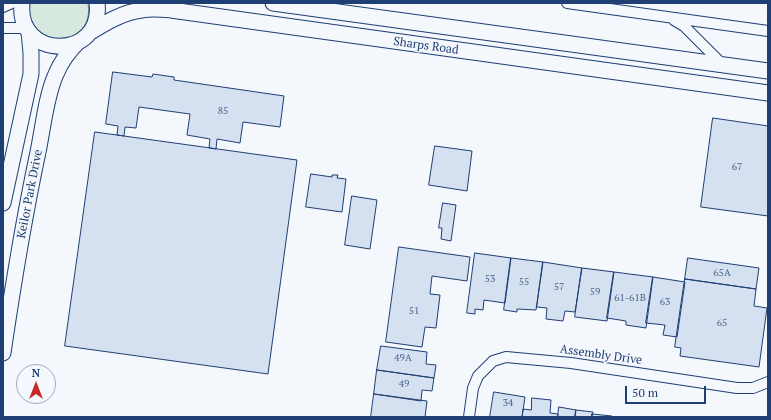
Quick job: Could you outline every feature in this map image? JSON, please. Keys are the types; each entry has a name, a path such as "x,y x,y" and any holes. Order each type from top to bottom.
{"main road":[{"name":"Keilor Park Drive","path":"3,203 31,74 31,53 28,30 23,18 22,3"},
{"path":"28,30 37,40 52,46 63,47 84,38 96,19 97,3"},
{"name":"Sharps Road","path":"273,3 768,71"},
{"name":"Sharps Road","path":"84,38 109,21 130,12 146,9 171,10 768,93"},
{"name":"Keilor Park Drive","path":"3,353 25,213 55,75 71,49 84,38"}],"street":[{"path":"3,7 12,3"},
{"path":"567,3 768,31"},
{"path":"671,17 684,26 724,66"},
{"path":"3,28 28,30"},
{"name":"Assembly Drive","path":"469,417 473,388 478,376 493,361 506,357 571,363 699,381 737,388 753,388 768,382"}],"shaded area":[{"path":"30,3 88,3 87,19 81,30 71,37 59,39 47,37 37,30 31,19"}],"building":[{"path":"113,72 152,77 153,74 174,77 174,80 284,96 280,127 243,122 240,143 217,139 216,149 209,148 210,139 187,135 190,114 139,107 136,128 125,127 124,136 117,135 118,126 106,124"},
{"path":"713,118 768,126 768,216 701,207"},
{"path":"95,132 297,160 268,374 65,346"},
{"path":"435,146 472,151 467,191 429,185"},
{"path":"311,174 332,177 332,175 338,175 337,178 346,179 342,212 306,207"},
{"path":"352,196 377,200 370,249 345,245"},
{"path":"443,203 456,205 451,241 441,239 442,228 439,228"},
{"path":"399,247 470,257 467,281 432,276 430,294 440,295 436,328 425,327 422,347 386,342"},
{"path":"475,253 511,258 505,303 484,300 483,310 475,309 475,314 467,313"},
{"path":"511,258 543,262 536,310 517,309 517,312 504,310"},
{"path":"688,258 759,268 756,289 685,279"},
{"path":"543,262 582,268 575,312 565,311 563,321 546,319 547,308 537,307"},
{"path":"582,268 614,272 607,321 575,317"},
{"path":"614,272 653,277 646,328 626,325 626,321 607,318"},
{"path":"653,277 685,282 677,337 663,335 665,325 646,323"},
{"path":"685,279 756,289 754,306 767,308 759,367 680,356 681,348 675,347"},
{"path":"381,346 427,352 426,364 436,365 434,378 377,370"},
{"path":"377,370 434,378 432,391 422,390 421,401 374,394"},
{"path":"494,392 525,397 522,417 490,417"},
{"path":"374,394 427,401 425,417 371,417"},
{"path":"532,398 551,400 550,413 558,414 558,417 522,417 523,409 531,410"},
{"path":"559,407 576,410 575,417 558,417"},
{"path":"576,410 593,412 592,417 575,417"},
{"path":"592,414 612,416 592,417"}]}
